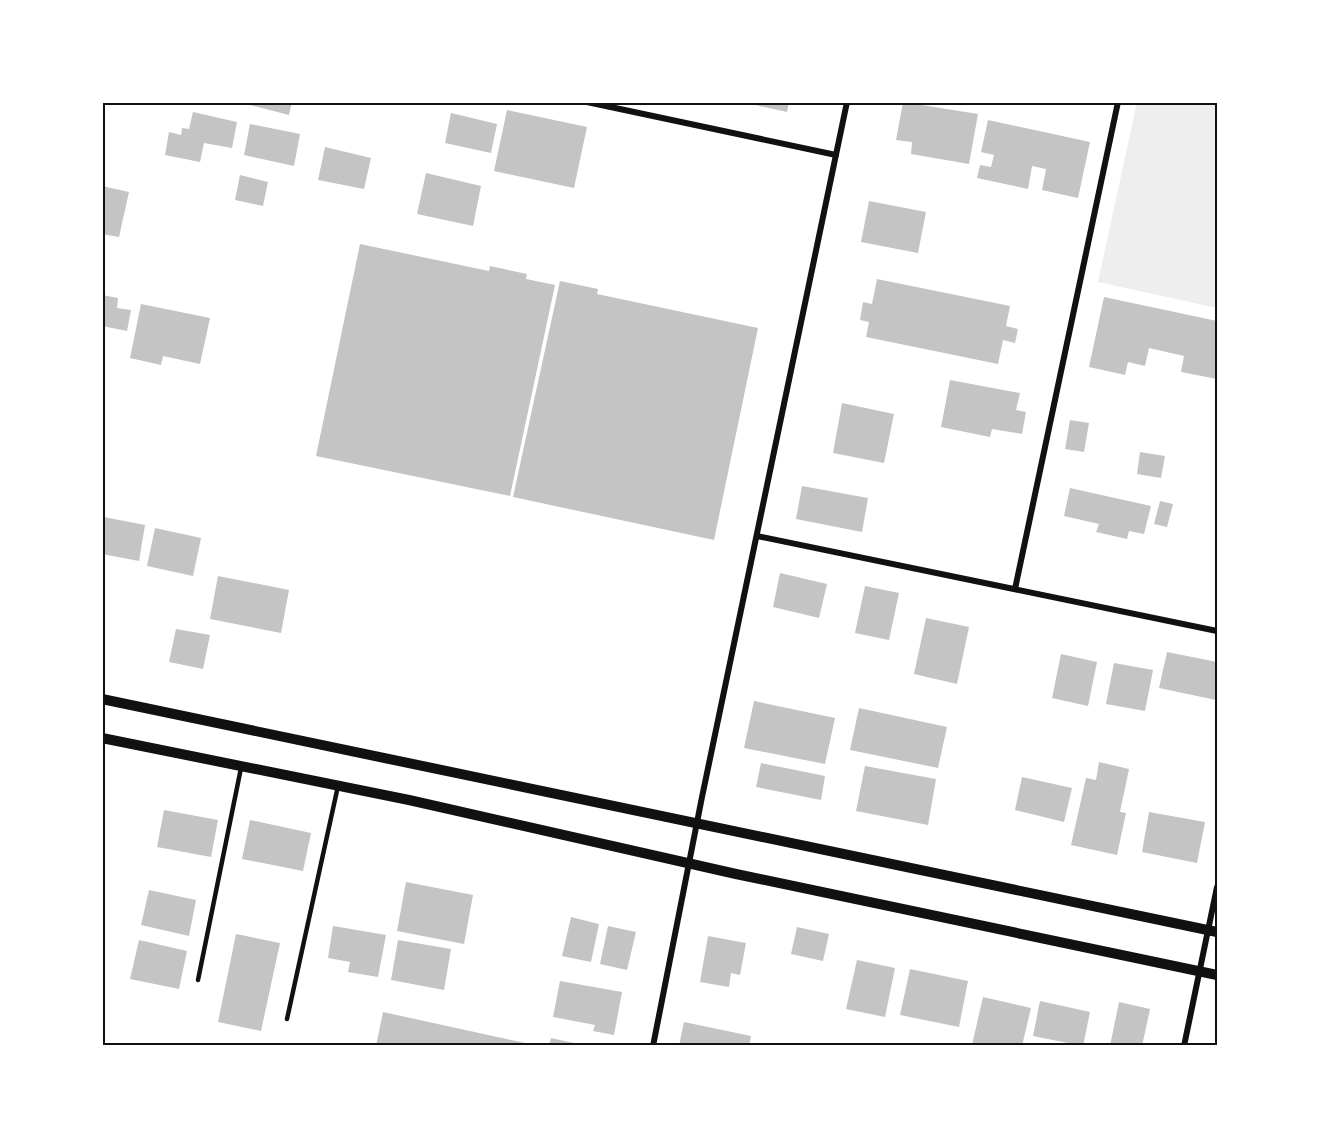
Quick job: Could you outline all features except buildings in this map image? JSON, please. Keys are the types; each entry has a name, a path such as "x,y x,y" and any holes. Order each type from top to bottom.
{"street":[{"path":"587,102 836,155"},
{"path":"653,1046 697,822 847,102"},
{"path":"1015,589 1118,102"},
{"path":"757,536 1217,631"},
{"path":"102,699 1212,931"},
{"path":"102,738 338,786 1217,975"},
{"path":"1184,1046 1200,971 1212,931 1217,887"}],"lane":[{"path":"198,980 241,766"},
{"path":"287,1019 338,786"}],"shaded area":[{"path":"1137,102 1217,102 1217,308 1098,282"}]}
